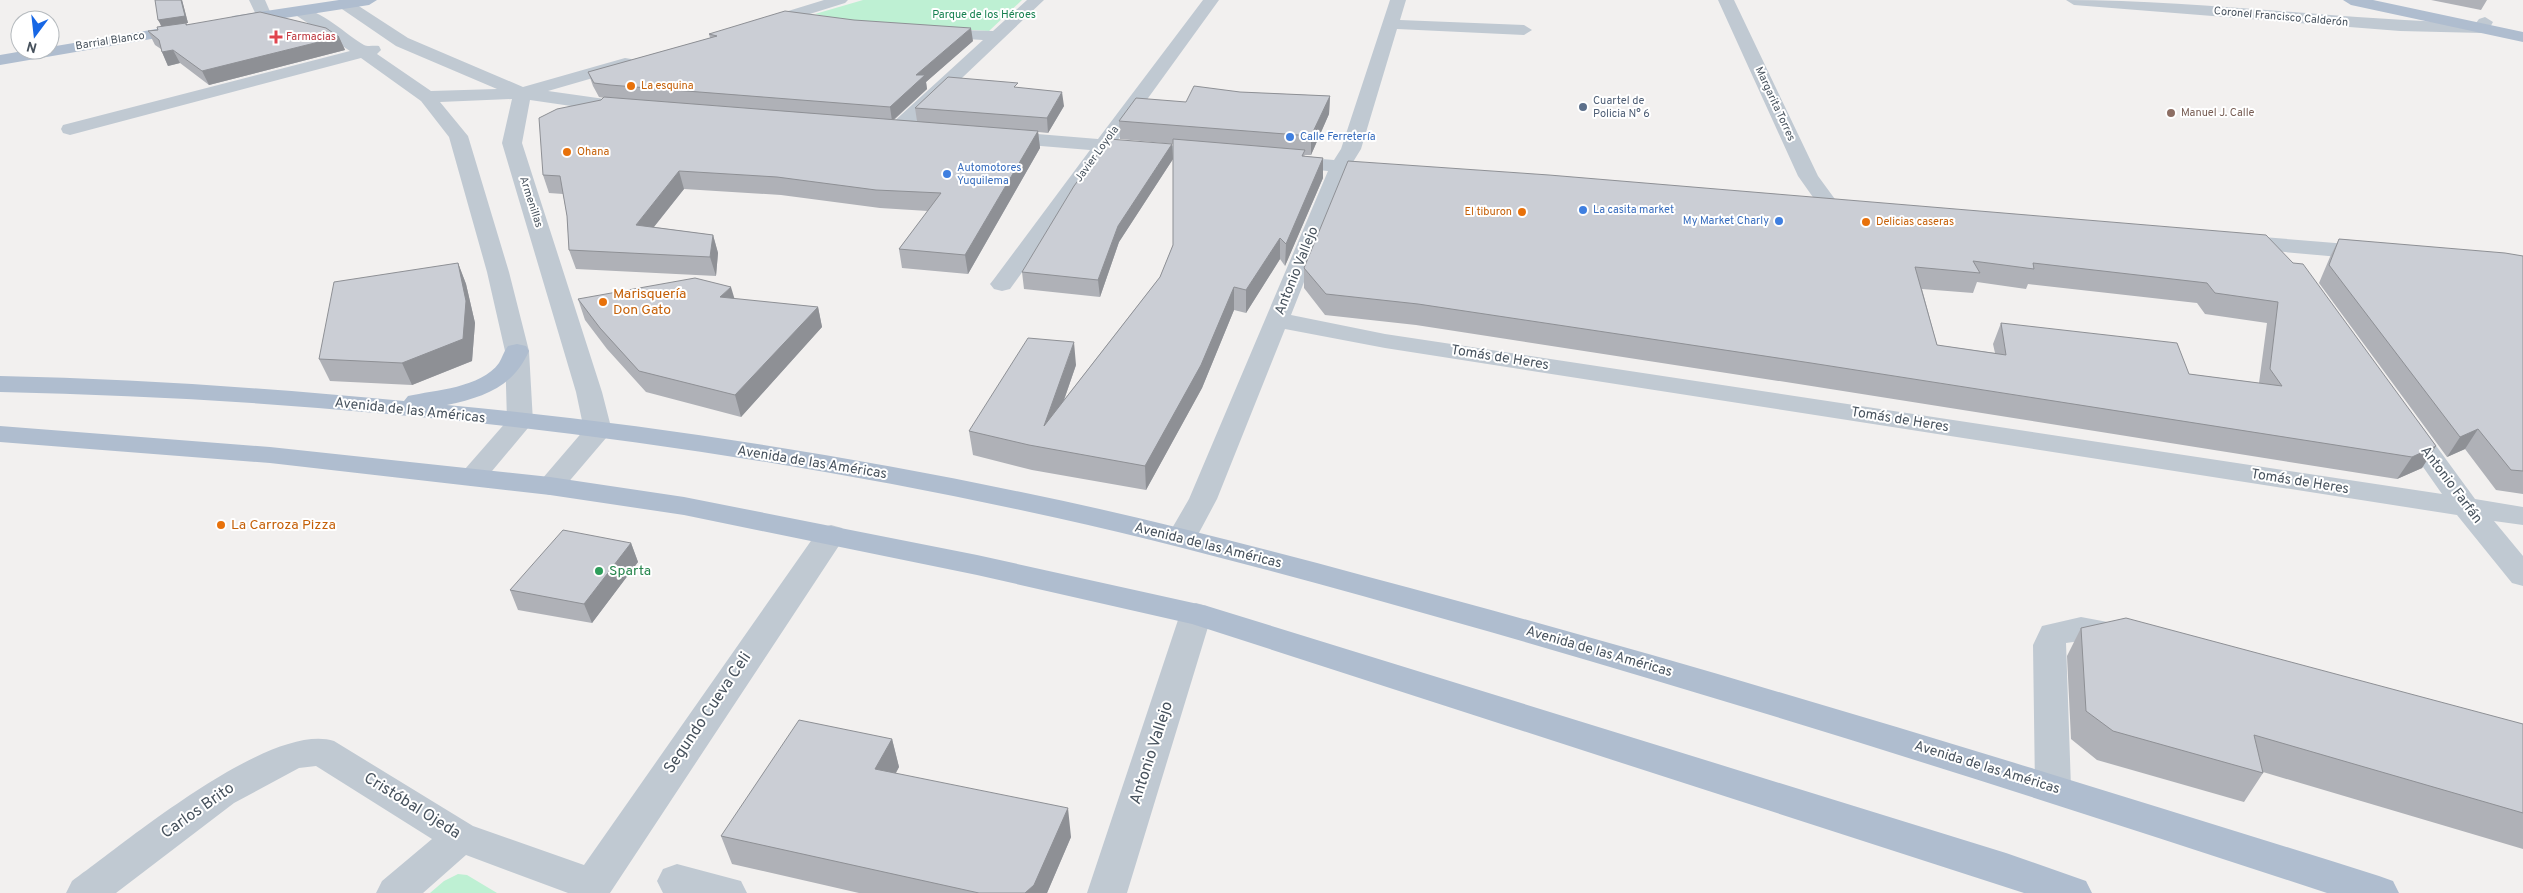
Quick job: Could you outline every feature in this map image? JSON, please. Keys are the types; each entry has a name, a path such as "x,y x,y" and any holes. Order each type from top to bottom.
{"main road":[{"name":"Barrial Blanco","path":"0,60 369,0"},
{"path":"2350,0 2483,25 2523,30"},
{"path":"2384,0 2523,37"},
{"path":"382,406 437,400 478,387 506,371 517,351"},
{"name":"Avenida de las Américas","path":"0,384 46,385 382,406 598,431 810,462 944,486 1182,537 1554,638 2053,788 2379,893"},
{"path":"0,434 270,455 550,486 684,506 977,565 1196,614 2009,881 2072,893"}],"street":[{"path":"257,0 264,16"},
{"path":"751,27 840,0"},
{"path":"924,131 887,129 1036,0"},
{"name":"Javier Loyola","path":"1002,284 1211,0"},
{"name":"Antonio Vallejo","path":"1182,537 1203,499 1340,166 1350,149 1398,0"},
{"name":"Margarita Torres","path":"1726,0 1808,176 1838,207 1800,204"},
{"name":"Coronel Francisco Calderón","path":"2074,0 2400,26 2483,25"},
{"path":"2345,22 2362,19 2366,14 2350,0"},
{"path":"345,4 402,42 522,93 636,60"},
{"path":"299,12 320,22 361,53 427,97 458,136 498,272 517,351 520,422 472,477"},
{"path":"789,16 828,22"},
{"path":"1390,24 1524,30"},
{"path":"916,30 996,36"},
{"path":"70,129 402,42"},
{"path":"427,97 522,93 614,107 643,109"},
{"name":"Armenillas","path":"522,93 512,143 590,392 598,431"},
{"path":"571,117 614,107"},
{"path":"512,143 535,130"},
{"path":"978,135 1231,157"},
{"path":"1271,160 1403,171"},
{"path":"2219,240 2395,255"},
{"path":"2277,245 2297,272"},
{"name":"Tomás de Heres","path":"1277,320 1385,340 2523,516"},
{"name":"Antonio Farfán","path":"2396,410 2466,507 2523,576"},
{"path":"550,486 598,431"},
{"name":"Segundo Cueva Celi","path":"591,889 831,535"},
{"name":"Antonio Vallejo","path":"1107,893 1196,614"},
{"path":"2053,788 2049,645 2053,634 2081,628 2108,631 2147,642"},
{"name":"Cristóbal Ojeda","path":"321,751 460,838 591,889"},
{"name":"Carlos Brito","path":"86,893 221,793 265,768 293,755 321,751"},
{"path":"396,893 460,838"},
{"path":"677,881 727,893"}],"green space":[{"name":"Parque de los Héroes","path":"863,0 1022,0 989,31 858,23 815,14"},
{"path":"458,874 467,875 497,893 430,893 444,881"}],"building":[{"path":"155,0 181,0 185,16 158,20"},
{"path":"785,11 854,20 971,28 916,75 925,75 890,107 610,85 594,83 588,72 717,36 709,34"},
{"path":"260,12 326,28 339,37 202,71 173,50 162,52 159,40 148,31 158,30 157,27 186,23 186,25"},
{"path":"948,77 1018,83 1014,87 1062,92 1047,118 915,108"},
{"path":"1194,86 1240,92 1330,96 1311,136 1119,121 1136,98 1186,102"},
{"path":"604,97 1038,131 965,255 899,249 941,193 876,190 777,177 679,171 636,225 713,235 710,257 569,250 567,216 560,176 543,175 539,118 557,109 601,100"},
{"path":"1109,139 1172,144 1118,226 1098,280 1022,272 1074,186"},
{"path":"1173,139 1305,150 1302,156 1323,158 1286,244 1280,238 1246,290 1234,287 1201,365 1145,466 1029,445 969,431 1028,338 1074,342 1044,426 1160,277 1173,245"},
{"path":"1348,161 1549,175 2266,235 2293,263 2303,264 2436,446 2412,457 1418,304 1326,294 1304,268","holes":["1973,261 2034,269 2033,263 2207,283 2215,293 2278,302 2270,369 2282,386 2189,374 2177,343 2001,323 2006,355 1937,345 1915,267 1980,273"]},
{"path":"2339,239 2523,256 2523,471 2511,470 2478,429 2460,437 2329,265"},
{"path":"458,263 466,301 463,339 402,363 319,359 334,282"},
{"path":"695,278 731,287 720,297 818,307 735,395 639,371 600,328 578,299"},
{"path":"563,530 631,543 584,604 510,590"},
{"path":"2126,618 2523,724 2523,813 2254,735 2263,773 2113,731 2086,711 2081,628"},
{"path":"799,720 892,739 875,769 1068,808 1034,885 1025,893 979,893 721,836"}],"place":[{"name":"Farmacias","path":"276,37"},
{"name":"La esquina","path":"631,86"},
{"name":"Cuartel de Policia N° 6","path":"1583,107"},
{"name":"Manuel J. Calle","path":"2171,113"},
{"name":"Calle Ferretería","path":"1290,137"},
{"name":"Ohana","path":"567,152"},
{"name":"Automotores Yuquilema","path":"947,174"},
{"name":"La casita market","path":"1583,210"},
{"name":"El tiburon","path":"1522,212"},
{"name":"My Market Charly","path":"1779,221"},
{"name":"Delicias caseras","path":"1866,222"},
{"name":"Marisquería Don Gato","path":"603,302"},
{"name":"La Carroza Pizza","path":"221,525"},
{"name":"Sparta","path":"599,571"}]}
